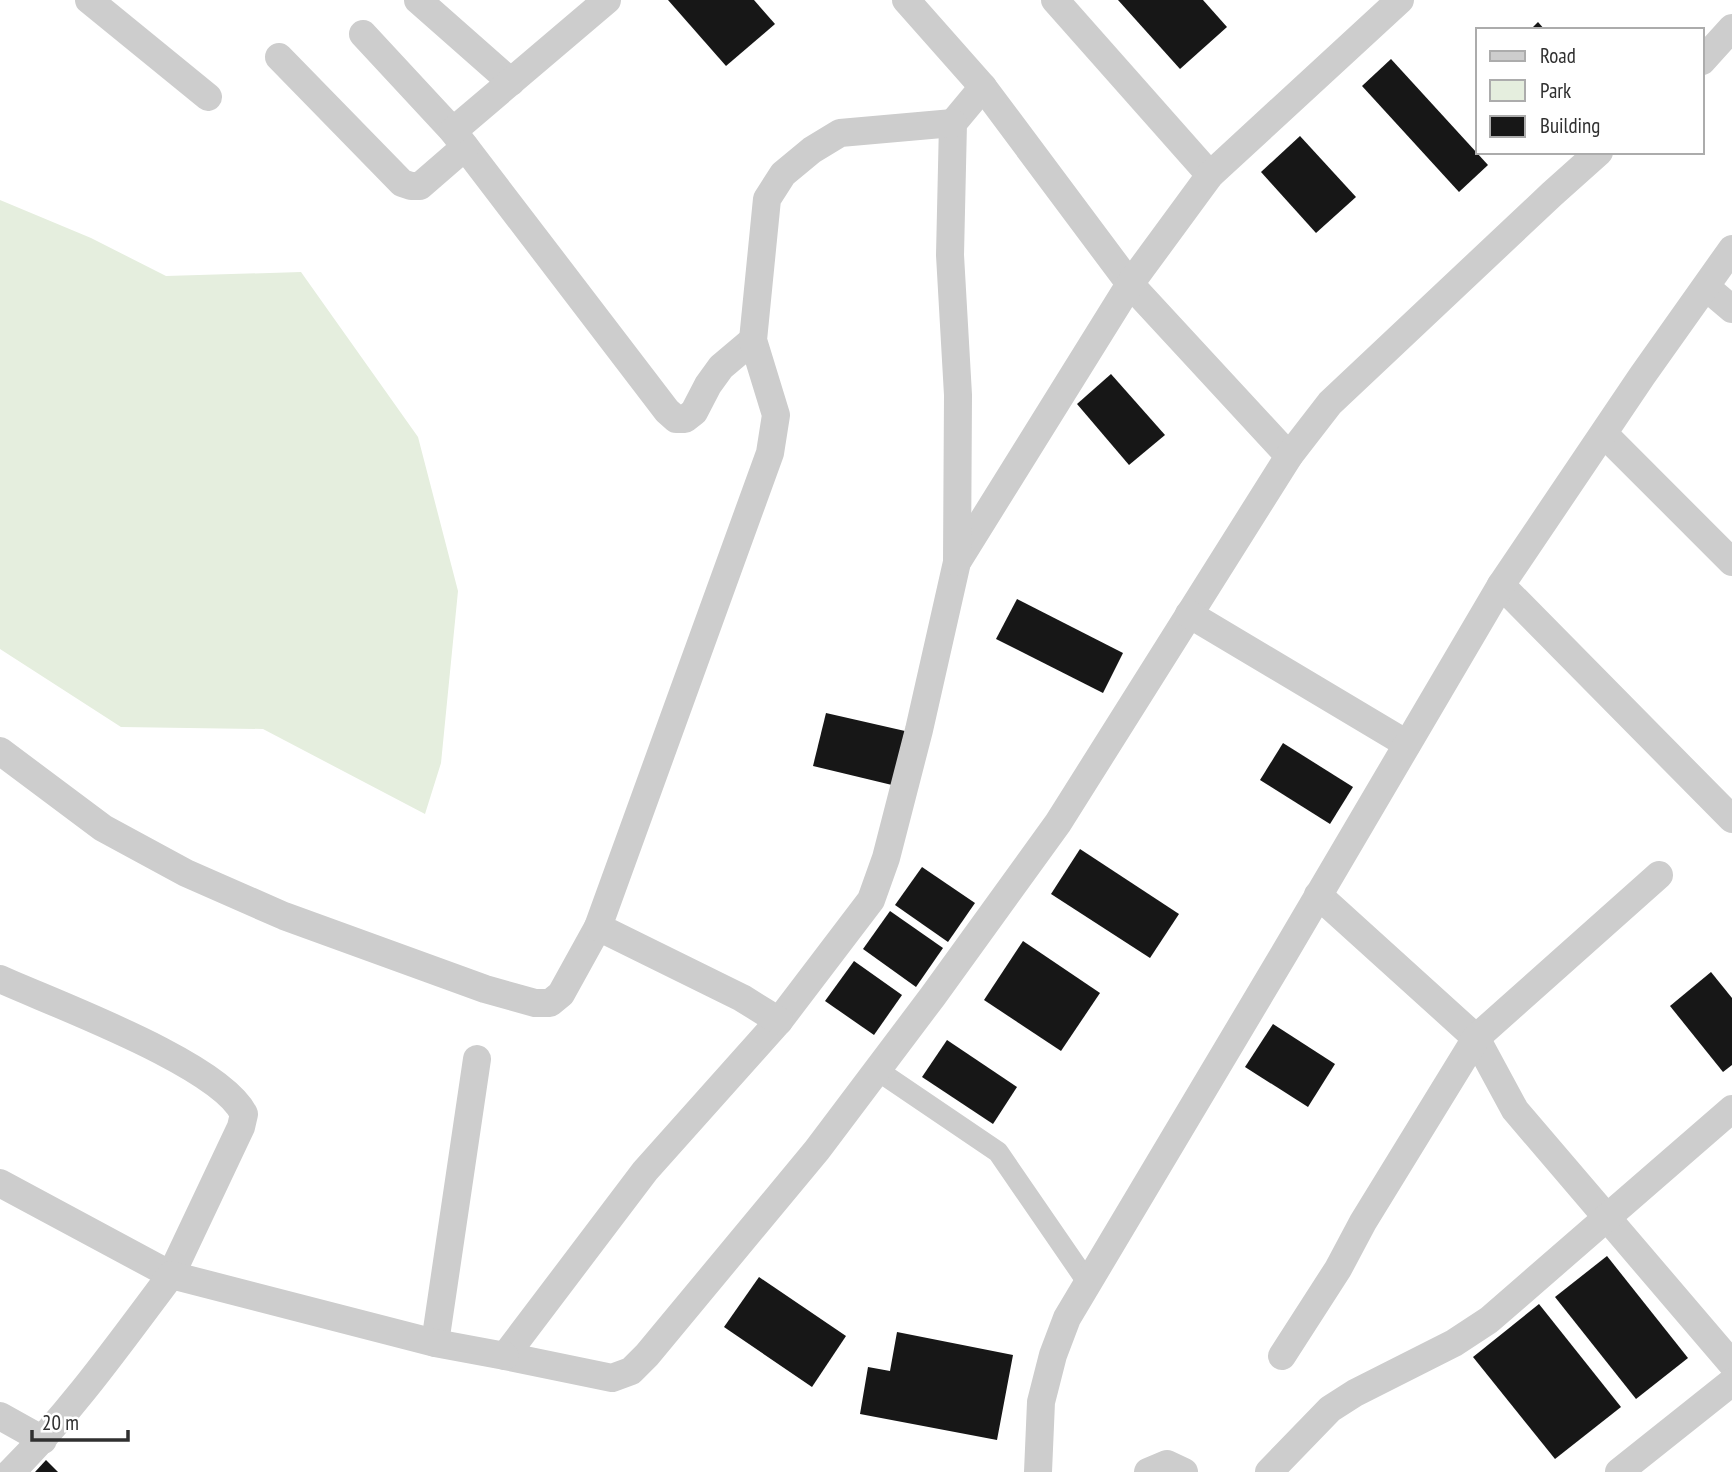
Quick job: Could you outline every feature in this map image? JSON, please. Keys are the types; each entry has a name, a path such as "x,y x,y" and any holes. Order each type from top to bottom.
{"street":[{"path":"89,0 208,96"},
{"path":"418,0 511,82"},
{"path":"279,57 402,183 420,186 511,82 607,0"},
{"path":"906,0 983,87 1130,284 1289,456"},
{"path":"1055,0 1210,175"},
{"path":"957,562 1130,284 1210,175 1388,5"},
{"path":"1716,58 1732,28"},
{"path":"363,34 459,139 667,411 676,419 685,419 694,412 721,367 753,340"},
{"path":"505,1356 645,1171 779,1021 871,900 886,858 912,756 957,562 958,395 950,256 953,123 983,87"},
{"path":"0,751 103,828 187,873 284,916 485,989 535,1003 550,1003 566,987 598,927 770,453 776,415 753,340 767,200 783,174 812,150 840,133 953,123"},
{"path":"0,1183 171,1275 435,1343 612,1378 631,1371 817,1150 1058,823 1289,456 1330,403 1597,154"},
{"path":"1038,1472 1041,1402 1066,1318 1501,585 1642,376 1732,250"},
{"path":"1706,287 1732,309"},
{"path":"1604,434 1732,562"},
{"path":"1501,585 1732,819"},
{"path":"1189,614 1407,744"},
{"path":"1282,1356 1338,1269 1363,1222 1476,1038 1659,875"},
{"path":"1318,895 1476,1038 1515,1110 1732,1364"},
{"path":"598,927 742,998 779,1021"},
{"path":"0,979 177,1059 222,1087 239,1102 244,1114 241,1127 171,1275 92,1380 43,1440 11,1472"},
{"path":"435,1343 477,1059"},
{"path":"877,1070 998,1152 1088,1283"},
{"path":"1269,1472 1330,1409 1355,1393 1454,1343 1489,1320 1732,1109"},
{"path":"1619,1472 1732,1382"},
{"path":"0,1416 43,1440"},
{"path":"1148,1472 1167,1464 1184,1472"}],"green space":[{"path":"0,200 91,238 166,276 301,272 418,437 458,591 441,763 425,814 263,729 121,727 0,649"}],"building":[{"path":"668,0 754,0 775,24 726,66"},
{"path":"1118,0 1203,0 1227,27 1180,69"},
{"path":"1538,22 1543,28 1532,28"},
{"path":"1391,59 1488,165 1459,192 1362,86"},
{"path":"1300,136 1356,197 1316,233 1261,172"},
{"path":"1111,374 1165,435 1129,465 1077,404"},
{"path":"1017,599 1123,653 1103,693 996,639"},
{"path":"826,713 905,731 892,785 813,766"},
{"path":"1283,743 1353,787 1330,824 1260,780"},
{"path":"1080,849 1179,914 1150,958 1051,894"},
{"path":"922,867 975,903 948,942 895,905"},
{"path":"890,911 943,948 916,987 863,949"},
{"path":"1023,941 1100,993 1061,1051 984,1000"},
{"path":"854,961 902,995 874,1035 825,1001"},
{"path":"1711,972 1732,998 1732,1065 1723,1072 1670,1006"},
{"path":"1273,1024 1335,1064 1308,1107 1245,1067"},
{"path":"947,1040 1017,1087 993,1124 922,1077"},
{"path":"1607,1256 1688,1358 1636,1399 1555,1297"},
{"path":"759,1277 846,1336 812,1387 724,1327"},
{"path":"1539,1304 1621,1407 1555,1459 1473,1357"},
{"path":"897,1332 1013,1355 997,1440 860,1414 868,1367 890,1371"},
{"path":"46,1460 58,1472 35,1472"}]}
